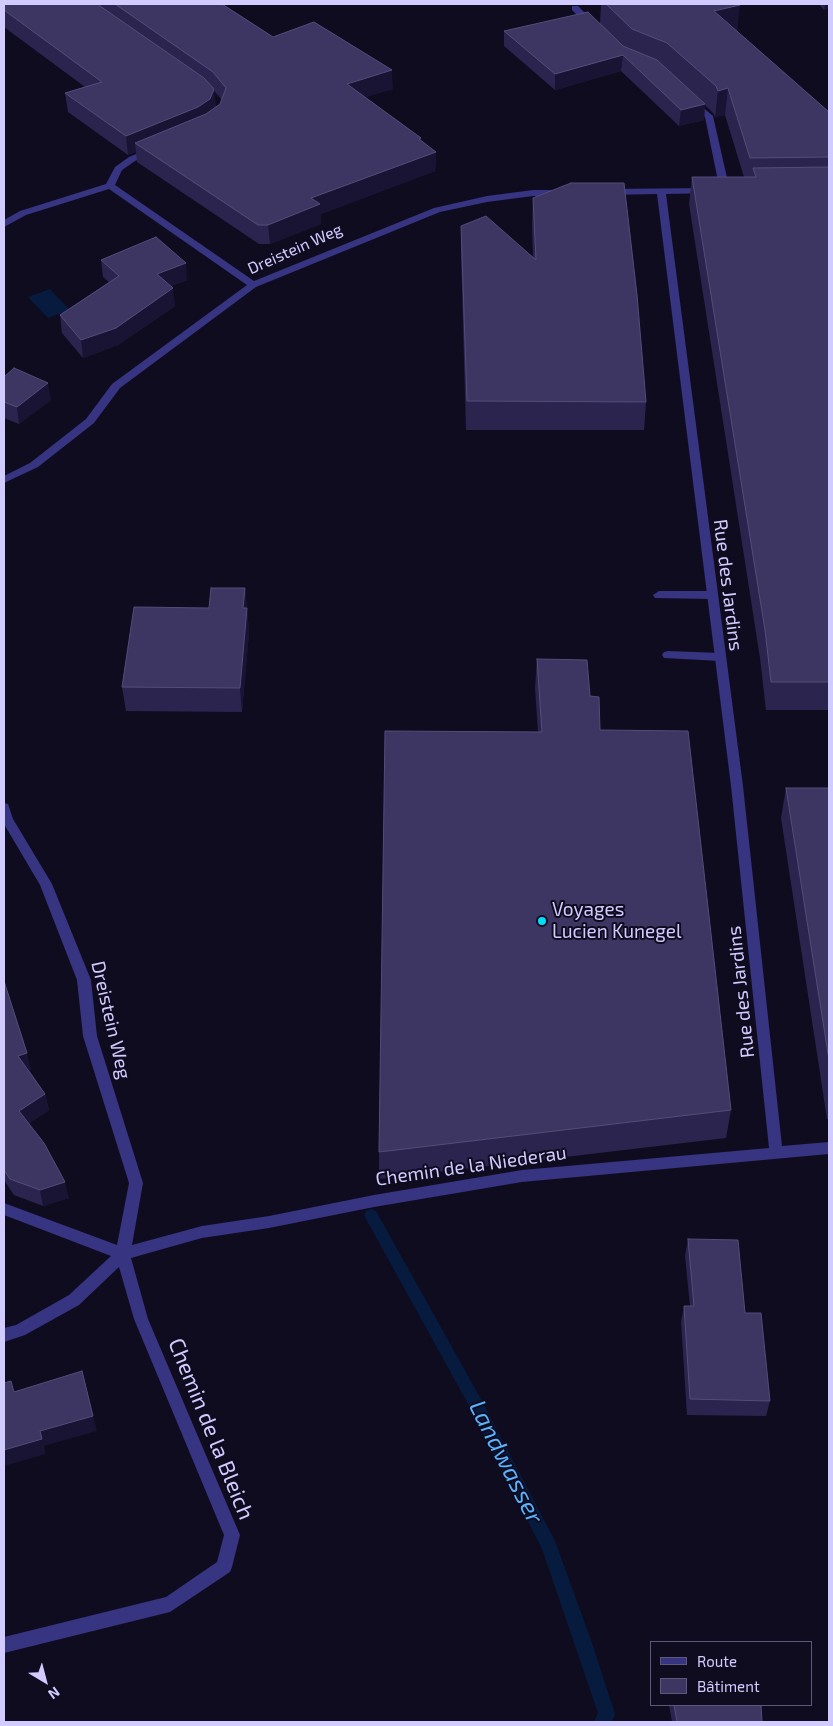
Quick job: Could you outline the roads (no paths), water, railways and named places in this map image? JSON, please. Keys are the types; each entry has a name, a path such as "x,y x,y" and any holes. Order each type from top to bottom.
{"street":[{"path":"575,8 601,34"},
{"path":"593,192 729,191 708,116 688,97"},
{"path":"4,224 23,213 110,186 118,169 132,159 158,148"},
{"path":"110,186 253,285"},
{"name":"Rue des Jardins","path":"661,191 738,796 776,1152"},
{"name":"Dreistein Weg","path":"4,480 34,465 83,427 90,421 116,386 253,285 299,264 437,210 487,199 533,193 574,193"},
{"path":"659,595 711,595"},
{"path":"668,655 720,657"},
{"name":"Dreistein Weg","path":"4,807 8,819 46,884 84,980 90,1036 136,1183 123,1254"},
{"name":"Chemin de la Niederau","path":"4,1335 20,1330 74,1300 123,1254 202,1232 522,1176 829,1148"},
{"path":"4,1209 123,1254"},
{"name":"Chemin de la Bleich","path":"4,1645 170,1604 224,1567 232,1535 141,1319 123,1254"}],"water":[{"path":"50,289 70,310 48,318 28,297"}],"waterway":[{"name":"Landwasser","path":"371,1215 477,1406 549,1546 607,1714 602,1722"}],"place":[{"name":"Voyages Lucien Kunegel","path":"542,921"}]}
